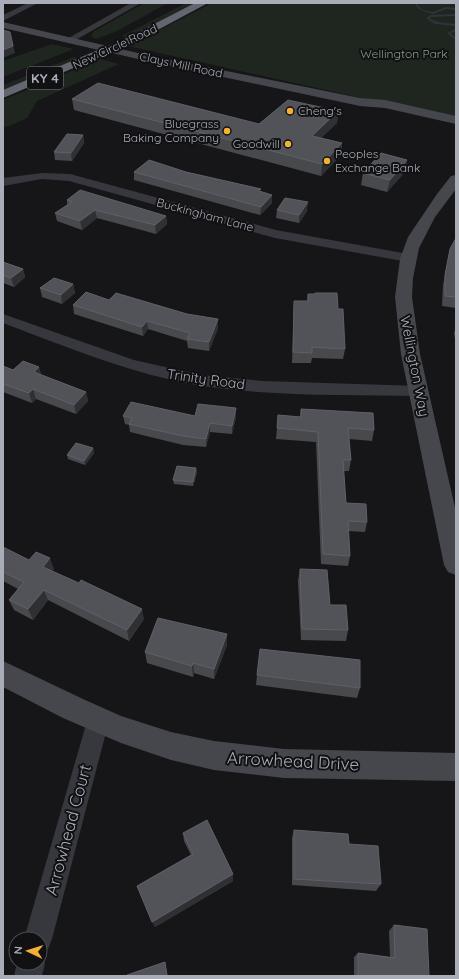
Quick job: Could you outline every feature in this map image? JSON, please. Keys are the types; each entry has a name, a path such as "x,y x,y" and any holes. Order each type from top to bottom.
{"highway":[{"name":"New Circle Road","path":"135,26 180,3"},
{"name":"New Circle Road","path":"3,94 86,61 203,3"},
{"name":"New Circle Road","path":"3,81 119,34"}],"main road":[{"name":"Clays Mill Road","path":"3,25 360,102 385,104 456,120"},
{"name":"Clays Mill Road","path":"360,102 376,110 456,130"},
{"name":"Wellington Way","path":"456,179 422,226 408,258 402,294 404,314 419,390 456,565"},
{"name":"Arrowhead Drive","path":"3,673 98,721 154,741 196,752 231,759 274,763 456,767"}],"street":[{"path":"3,18 34,3"},
{"path":"69,40 137,3"},
{"name":"Buckingham Lane","path":"3,182 42,176 70,178 274,234 408,258"},
{"name":"Trinity Road","path":"3,318 128,363 192,379 264,386 419,390"},
{"name":"Arrowhead Court","path":"40,931 98,721"}],"green space":[{"path":"144,3 168,3 117,31 96,39 91,37 93,32"},
{"path":"186,3 197,3 129,38 122,36"},
{"name":"Wellington Park","path":"212,3 456,3 456,119 128,46"},
{"path":"52,44 74,49 3,77 3,61"},
{"path":"74,57 81,58 3,90 3,85"},
{"path":"100,59 119,64 37,101 27,118 12,125 3,127 3,100"}],"building":[{"path":"3,30 10,32 13,46 3,50"},
{"path":"98,83 259,124 288,100 338,111 312,136 342,143 322,164 72,99"},
{"path":"67,134 83,135 71,153 54,152"},
{"path":"381,153 407,160 390,180 363,173"},
{"path":"149,160 186,172 261,189 259,191 272,195 261,207 134,172"},
{"path":"80,190 166,216 155,225 95,210 80,221 55,213 72,202 67,200"},
{"path":"285,198 308,202 299,215 277,210"},
{"path":"456,238 456,297 445,296 445,275 450,249"},
{"path":"3,262 23,269 11,278 3,275"},
{"path":"54,278 73,284 61,295 40,288"},
{"path":"86,292 109,300 116,293 187,314 218,319 209,342 187,339 190,333 147,321 142,327 73,305"},
{"path":"337,293 338,309 343,309 345,349 312,347 312,353 293,352 294,301 308,301 308,294"},
{"path":"23,361 39,367 34,372 86,392 74,405 33,389 29,393 3,384 3,366 13,370"},
{"path":"131,402 195,416 198,404 236,408 232,426 210,423 206,439 183,436 129,424 132,418 123,416"},
{"path":"301,409 373,413 374,430 348,428 351,460 343,460 346,503 366,504 367,522 348,521 350,556 323,554 318,432 277,428 278,415 301,417"},
{"path":"76,443 93,448 84,461 67,455"},
{"path":"177,466 196,468 193,482 173,480"},
{"path":"3,547 29,560 36,552 50,558 43,567 79,583 81,580 142,609 127,630 44,590 28,609 9,600 24,582 3,572"},
{"path":"300,569 327,570 330,605 346,605 348,630 302,629"},
{"path":"158,618 227,634 214,669 193,663 192,666 145,652"},
{"path":"260,649 360,660 360,688 257,675"},
{"path":"207,820 233,874 152,922 137,886 193,854 183,833"},
{"path":"294,830 348,834 349,844 378,846 381,884 294,879"},
{"path":"394,925 427,929 429,976 358,976 358,953 395,958"},
{"path":"165,962 167,976 127,976 127,975"}],"waterway":[{"path":"415,3 421,10 433,13 446,8 456,9"},
{"path":"456,15 431,16 427,18 436,23 456,25"},
{"path":"456,30 448,33 456,39"}],"place":[{"name":"Cheng's","path":"290,111"},
{"name":"Bluegrass Baking Company","path":"227,131"},
{"name":"Goodwill","path":"288,144"},
{"name":"Peoples Exchange Bank","path":"327,161"}]}
